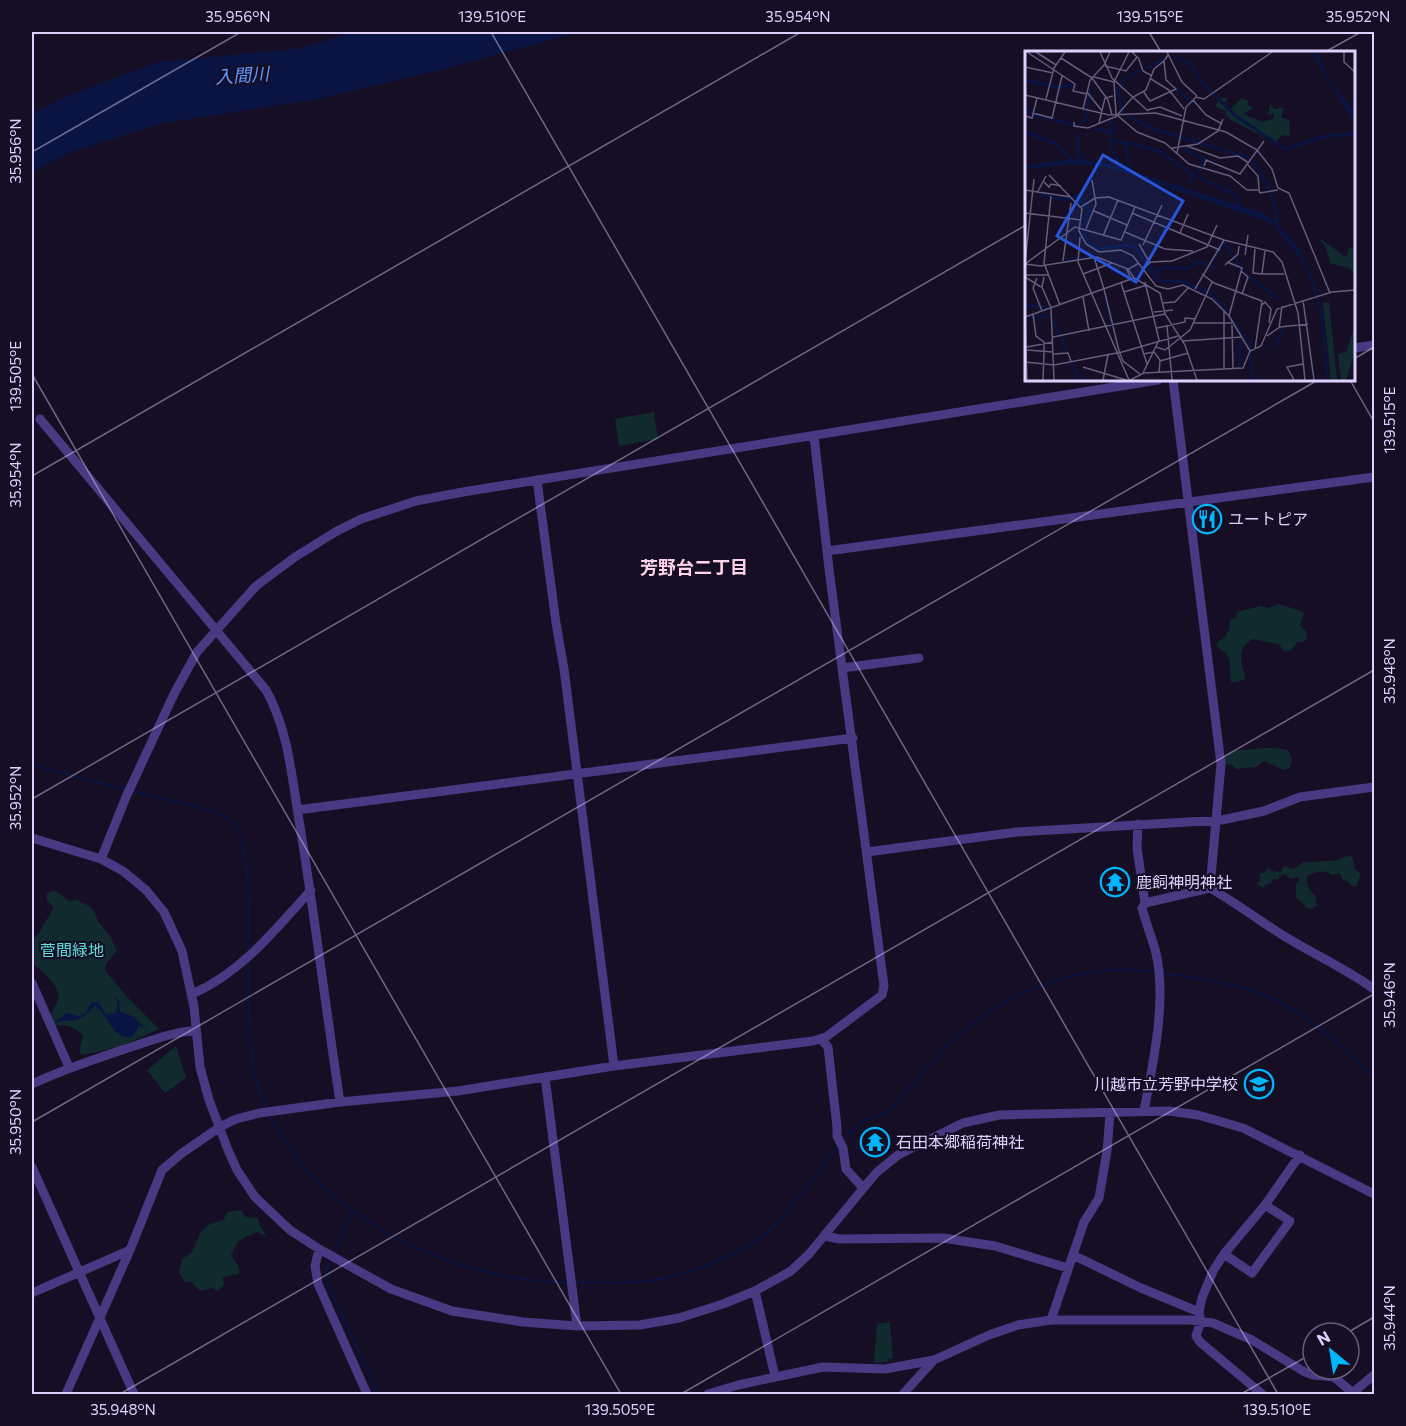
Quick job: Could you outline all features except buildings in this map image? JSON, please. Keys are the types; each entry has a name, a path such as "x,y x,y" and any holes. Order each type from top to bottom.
{"street":[{"path":"1355,348 1374,345"},
{"path":"101,859 126,797 174,694 197,652 256,586 294,557 361,519 416,501 1152,381"},
{"path":"1173,381 1221,764 1210,888"},
{"path":"40,419 266,690 275,705 284,733 311,890 340,1102"},
{"path":"66,1395 130,1250 162,1170 171,1161 220,1127 248,1115 340,1102 458,1090 614,1066 821,1039 882,995 884,986 814,436"},
{"path":"827,551 1374,477"},
{"path":"537,480 564,669 614,1066"},
{"path":"842,668 919,658"},
{"path":"297,810 853,738"},
{"path":"867,852 1017,832 1216,820 1246,816 1300,797 1374,787"},
{"path":"1138,824 1137,848 1145,903 1142,908 1156,954 1159,1000 1144,1112"},
{"path":"32,838 101,859 123,871 154,898 164,912 182,951 192,994 200,1067 209,1100 237,1170 255,1197 290,1230 319,1249 391,1289 452,1311 523,1323 577,1326 659,1323 699,1312 755,1291 791,1270 825,1236 876,1173 898,1155 963,1123 991,1116 1169,1111 1221,1121 1243,1128 1300,1155 1374,1194"},
{"path":"1145,903 1210,888 1374,988"},
{"path":"192,994 211,986 268,939 311,890"},
{"path":"32,983 69,1067"},
{"path":"32,1084 69,1067 152,1038 196,1030"},
{"path":"821,1039 828,1047 837,1136 843,1148 848,1172 863,1188"},
{"path":"545,1077 577,1326"},
{"path":"1051,1320 1084,1222 1099,1198 1107,1151 1110,1114"},
{"path":"1262,1395 1200,1342 1196,1336 1202,1298 1213,1271 1224,1254 1265,1205 1300,1155"},
{"path":"32,1167 135,1395"},
{"path":"1224,1254 1252,1273 1290,1221 1265,1205"},
{"path":"825,1236 839,1239 943,1238 995,1246 1068,1268"},
{"path":"319,1249 315,1266 318,1284 367,1395"},
{"path":"32,1293 130,1250"},
{"path":"1073,1255 1252,1340 1303,1371 1313,1375 1334,1377 1352,1394 1374,1375"},
{"path":"755,1291 775,1376"},
{"path":"708,1395 775,1376 824,1367 885,1369 934,1360 989,1335 1018,1325 1051,1320 1200,1316"},
{"path":"903,1395 934,1360"}],"green space":[{"path":"654,412 658,439 619,446 615,419"},
{"path":"1279,604 1304,614 1300,625 1307,633 1306,640 1298,642 1291,650 1284,652 1279,644 1252,639 1241,653 1245,679 1231,682 1229,659 1225,652 1216,646 1229,630 1230,620 1236,617 1237,612 1260,606 1269,608"},
{"path":"1264,748 1288,750 1292,759 1290,768 1284,770 1264,761 1256,767 1237,769 1223,762 1224,757 1231,751"},
{"path":"1352,856 1355,869 1361,874 1356,886 1343,880 1339,873 1332,875 1320,872 1308,875 1308,885 1317,898 1315,900 1317,905 1311,909 1306,908 1296,898 1296,884 1299,882 1299,877 1290,879 1285,874 1279,876 1279,879 1273,879 1263,888 1257,884 1260,880 1260,873 1265,873 1268,867 1272,871 1281,872 1284,866 1291,869 1303,862 1337,861 1343,857"},
{"name":"菅間緑地","path":"54,890 69,901 77,900 91,907 117,951 106,964 105,970 127,997 159,1029 121,1046 84,1055 80,1054 83,1035 76,1029 55,1025 51,1014 59,996 50,980 32,963 32,940 39,933 54,907 47,901 47,893"},
{"path":"176,1046 186,1078 165,1093 147,1070"},
{"path":"241,1210 246,1217 258,1218 267,1237 257,1232 238,1241 231,1255 240,1271 237,1274 223,1277 224,1285 218,1291 212,1288 200,1291 190,1281 185,1282 179,1273 182,1259 190,1254 203,1230 210,1224 223,1220 228,1212"},
{"path":"890,1322 893,1358 888,1359 888,1362 874,1363 877,1324"}],"water":[{"name":"入間川","path":"354,32 579,32 441,70 318,99 158,124 66,154 32,173 32,113 70,95 158,62 302,48"},
{"path":"114,995 119,1000 120,1012 135,1017 138,1022 148,1028 139,1026 130,1038 123,1036 114,1029 95,1006 84,1016 78,1019 55,1022 67,1013 79,1016 86,1013 91,1002 99,1003 106,1015 116,1012 118,1002"}],"waterway":[{"path":"32,765 128,790"},
{"path":"133,791 199,807 231,820 238,829 248,881 249,951"},
{"path":"249,960 251,1056 267,1110"},
{"path":"842,1140 859,1124 888,1110 957,1037 1000,1005 1049,983 1075,976 1101,971 1155,972"},
{"path":"1161,973 1232,985 1282,1003 1337,1043 1374,1077"},
{"path":"269,1115 292,1152 322,1185 357,1214 397,1238 439,1257 483,1271 527,1279 570,1282"},
{"path":"576,1282 653,1280 693,1270 732,1254 766,1233 780,1220 839,1145"},
{"path":"333,1255 353,1211"},
{"path":"330,1260 326,1269 328,1285 379,1394"}],"place":[{"name":"ユートピア","path":"1207,519"},
{"name":"鹿飼神明神社","path":"1115,882"},
{"name":"川越市立芳野中学校","path":"1259,1084"},
{"name":"石田本郷稲荷神社","path":"875,1142"}],"district":[{"name":"芳野台二丁目","path":"694,568"}]}
